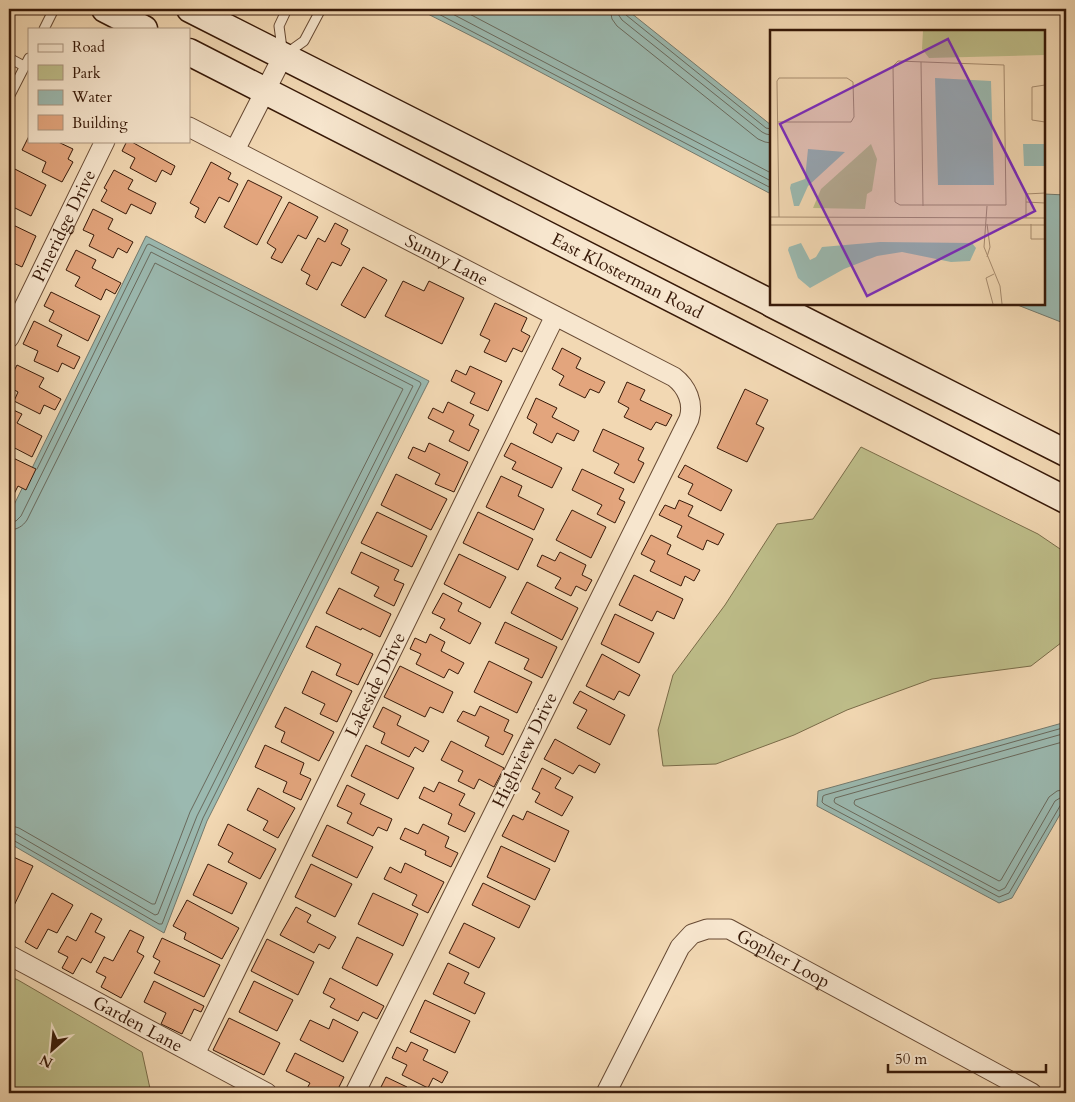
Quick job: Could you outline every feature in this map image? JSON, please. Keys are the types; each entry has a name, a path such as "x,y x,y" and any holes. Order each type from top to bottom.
{"main road":[{"path":"105,9 142,28"},
{"path":"190,9 770,302"},
{"name":"East Klosterman Road","path":"190,53 1066,500"},
{"path":"776,305 1066,453"}],"street":[{"path":"235,150 283,56"},
{"name":"Sunny Lane","path":"190,128 674,377 685,389 691,406"},
{"name":"Pineridge Drive","path":"9,338 106,142"},
{"name":"Lakeside Drive","path":"195,1054 555,316"},
{"name":"Highview Drive","path":"355,1093 689,419 691,406"},
{"name":"Gopher Loop","path":"606,1093 680,947 692,934 707,929 729,929 1032,1093"},
{"name":"Garden Lane","path":"9,955 267,1093"}],"lane":[{"path":"44,28 54,9"},
{"path":"287,9 279,26 283,56 304,41 321,9"},
{"path":"9,58 27,62 9,96"}],"green space":[{"path":"861,447 1038,534 1066,553 1066,639 1031,666 932,679 847,710 794,735 716,764 663,766 658,730 673,675 725,605 777,524 813,519"},
{"path":"9,976 142,1052 151,1093 9,1093"}],"water":[{"path":"418,9 626,9 770,124 770,193"},
{"path":"1045,194 1066,195 1066,324 1018,305 1045,305"},
{"path":"146,236 429,381 207,821 164,933 9,843 9,515"},
{"path":"1066,722 1066,804 1012,898 999,903 817,806 818,791"}],"building":[{"path":"28,138 28,142 58,142 73,149 68,159 73,162 62,182 42,172 46,162 22,150"},
{"path":"126,142 132,142 175,166 171,175 162,170 156,182 130,168 135,158 122,151"},
{"path":"211,162 231,173 228,179 238,184 229,202 219,197 205,223 195,217 199,208 190,203"},
{"path":"9,166 46,185 31,216 9,205"},
{"path":"114,170 133,180 128,189 156,203 151,214 131,204 126,214 101,201 107,190 104,188"},
{"path":"248,180 282,197 257,245 224,227"},
{"path":"289,202 318,217 306,239 298,235 282,263 271,258 276,249 267,243"},
{"path":"93,209 113,219 108,229 133,242 127,253 118,248 113,258 89,246 94,235 83,230"},
{"path":"9,223 36,236 22,267 9,261"},
{"path":"335,223 348,230 341,244 350,249 341,266 332,262 317,290 306,284 310,275 301,270 318,238 325,242"},
{"path":"76,250 96,260 92,268 121,283 115,294 106,289 101,300 75,286 80,277 66,270"},
{"path":"363,267 387,280 365,318 341,305"},
{"path":"403,281 424,291 429,281 464,298 442,344 385,316"},
{"path":"51,292 100,316 88,341 49,321 54,311 44,306"},
{"path":"495,303 527,318 521,331 530,336 522,352 513,348 506,362 484,352 490,340 480,335"},
{"path":"34,321 62,335 57,346 80,357 74,369 62,363 58,372 34,361 38,351 23,344"},
{"path":"562,348 581,358 576,368 605,382 599,393 590,389 585,398 559,385 564,376 552,369"},
{"path":"17,365 44,378 39,387 61,399 55,410 44,405 40,414 14,401 18,392 9,387 9,381"},
{"path":"470,366 502,381 488,411 470,403 475,393 451,381 456,370 466,375"},
{"path":"627,382 645,390 640,400 672,415 666,426 656,422 651,430 624,417 629,408 618,402"},
{"path":"745,389 768,400 756,424 764,428 747,462 717,448"},
{"path":"536,398 557,408 552,417 579,431 574,441 557,433 552,443 533,433 537,424 527,418"},
{"path":"448,402 474,415 469,425 479,430 469,451 449,441 454,431 428,418 433,408 443,413"},
{"path":"9,408 22,414 17,423 42,436 32,457 9,445"},
{"path":"603,429 644,448 638,460 644,463 634,483 614,473 619,464 593,451"},
{"path":"429,443 468,462 454,492 435,484 440,474 408,458 413,447 425,452"},
{"path":"511,443 562,468 552,488 512,469 516,462 504,456"},
{"path":"9,456 36,469 26,490 18,486 13,496 9,494"},
{"path":"685,465 732,490 721,511 688,494 693,484 678,477"},
{"path":"582,469 624,489 619,499 625,502 615,523 597,514 602,505 572,490"},
{"path":"396,474 447,499 431,530 381,505"},
{"path":"501,476 522,486 518,496 544,509 534,530 486,507"},
{"path":"679,500 693,506 688,516 724,534 718,545 707,540 703,550 677,537 682,526 659,515 665,505 675,509"},
{"path":"572,510 606,527 591,558 556,540"},
{"path":"377,512 427,536 412,567 361,543"},
{"path":"478,512 533,539 518,570 463,543"},
{"path":"651,535 671,545 667,554 700,570 694,581 685,576 681,586 650,571 655,561 641,554"},
{"path":"361,552 399,570 394,580 404,584 394,606 374,596 379,587 351,573"},
{"path":"560,552 586,565 582,575 592,580 586,591 576,586 571,596 555,588 561,578 537,566 542,555 555,561"},
{"path":"459,554 506,577 490,608 444,584"},
{"path":"634,575 683,599 674,619 657,611 652,621 619,605"},
{"path":"527,582 578,608 562,640 511,613"},
{"path":"339,588 391,614 380,637 326,613"},
{"path":"443,593 462,603 458,611 481,623 470,644 440,628 445,619 432,613"},
{"path":"615,614 654,633 639,663 601,644"},
{"path":"505,622 557,647 542,678 524,669 529,659 495,643"},
{"path":"316,626 373,654 358,685 336,675 341,664 306,647"},
{"path":"430,634 445,642 441,651 464,663 458,674 449,669 444,678 416,664 421,654 410,649 415,638 426,643"},
{"path":"602,654 640,675 629,696 619,691 614,700 586,686"},
{"path":"489,661 532,682 517,713 474,692"},
{"path":"400,666 453,692 443,713 430,707 425,717 384,697"},
{"path":"312,671 352,691 337,722 320,714 325,704 302,693"},
{"path":"580,691 625,715 610,745 577,728 587,710 573,703"},
{"path":"480,706 509,720 504,731 513,735 503,755 485,746 489,737 457,721 463,711 475,716"},
{"path":"285,707 334,732 319,761 281,742 285,732 275,727"},
{"path":"383,707 401,716 397,725 429,741 423,752 415,747 409,757 381,743 385,733 373,727"},
{"path":"555,739 600,764 595,773 579,765 573,774 544,759"},
{"path":"451,741 504,768 494,787 479,779 474,789 458,781 463,771 441,760"},
{"path":"265,745 304,763 300,774 311,779 301,800 283,792 287,782 255,767"},
{"path":"366,745 414,768 398,799 351,776"},
{"path":"542,768 561,778 555,788 573,797 562,816 535,802 540,793 532,789"},
{"path":"439,782 465,794 459,805 475,813 465,832 448,824 452,814 419,798 424,787 434,792"},
{"path":"347,785 365,794 360,804 392,819 387,831 378,827 373,836 347,823 352,813 337,806"},
{"path":"258,788 295,808 278,838 263,830 268,821 247,810"},
{"path":"527,811 569,831 555,862 502,836 513,815 523,820"},
{"path":"228,824 276,849 260,879 228,862 233,853 218,845"},
{"path":"423,824 449,837 445,847 458,853 451,867 425,855 426,851 400,839 405,828 418,834"},
{"path":"327,825 373,847 357,878 312,856"},
{"path":"501,846 550,869 535,900 487,877"},
{"path":"9,855 33,866 9,916"},
{"path":"405,863 444,882 428,913 412,905 417,895 384,879 390,867 401,873"},
{"path":"208,864 247,883 232,914 193,895"},
{"path":"311,864 352,884 335,917 295,897"},
{"path":"483,883 530,906 519,928 472,905"},
{"path":"52,893 73,905 57,933 48,929 37,949 25,942"},
{"path":"373,893 418,914 403,946 358,924"},
{"path":"187,900 239,928 222,959 184,939 186,933 173,926"},
{"path":"296,907 311,915 307,922 336,937 329,949 319,944 314,953 280,935"},
{"path":"91,913 102,919 95,932 105,937 91,963 82,958 73,974 62,968 68,957 58,952 67,936 76,941"},
{"path":"464,923 495,938 479,968 449,953"},
{"path":"130,930 144,937 137,952 144,956 121,998 101,987 106,977 96,972 104,957 113,961"},
{"path":"357,937 393,954 377,986 342,968"},
{"path":"162,938 220,965 204,997 154,973 160,961 153,957"},
{"path":"267,939 314,962 298,995 251,971"},
{"path":"448,963 469,973 464,983 485,993 475,1014 433,994"},
{"path":"330,978 384,1006 377,1019 363,1012 358,1021 330,1007 335,999 323,993"},
{"path":"154,981 204,1006 201,1012 194,1009 182,1034 161,1024 166,1013 144,1002"},
{"path":"254,981 293,1000 277,1031 239,1012"},
{"path":"425,1000 470,1021 455,1053 410,1032"},
{"path":"229,1018 280,1043 264,1075 213,1050"},
{"path":"333,1019 358,1032 343,1062 300,1040 310,1020 329,1029"},
{"path":"411,1042 428,1050 423,1060 448,1072 442,1083 433,1078 428,1088 402,1075 407,1065 392,1058 397,1047 406,1052"},
{"path":"295,1053 344,1077 336,1093 326,1090 325,1093 305,1092 310,1083 286,1071"},
{"path":"386,1077 407,1087 404,1093 378,1093"}]}
